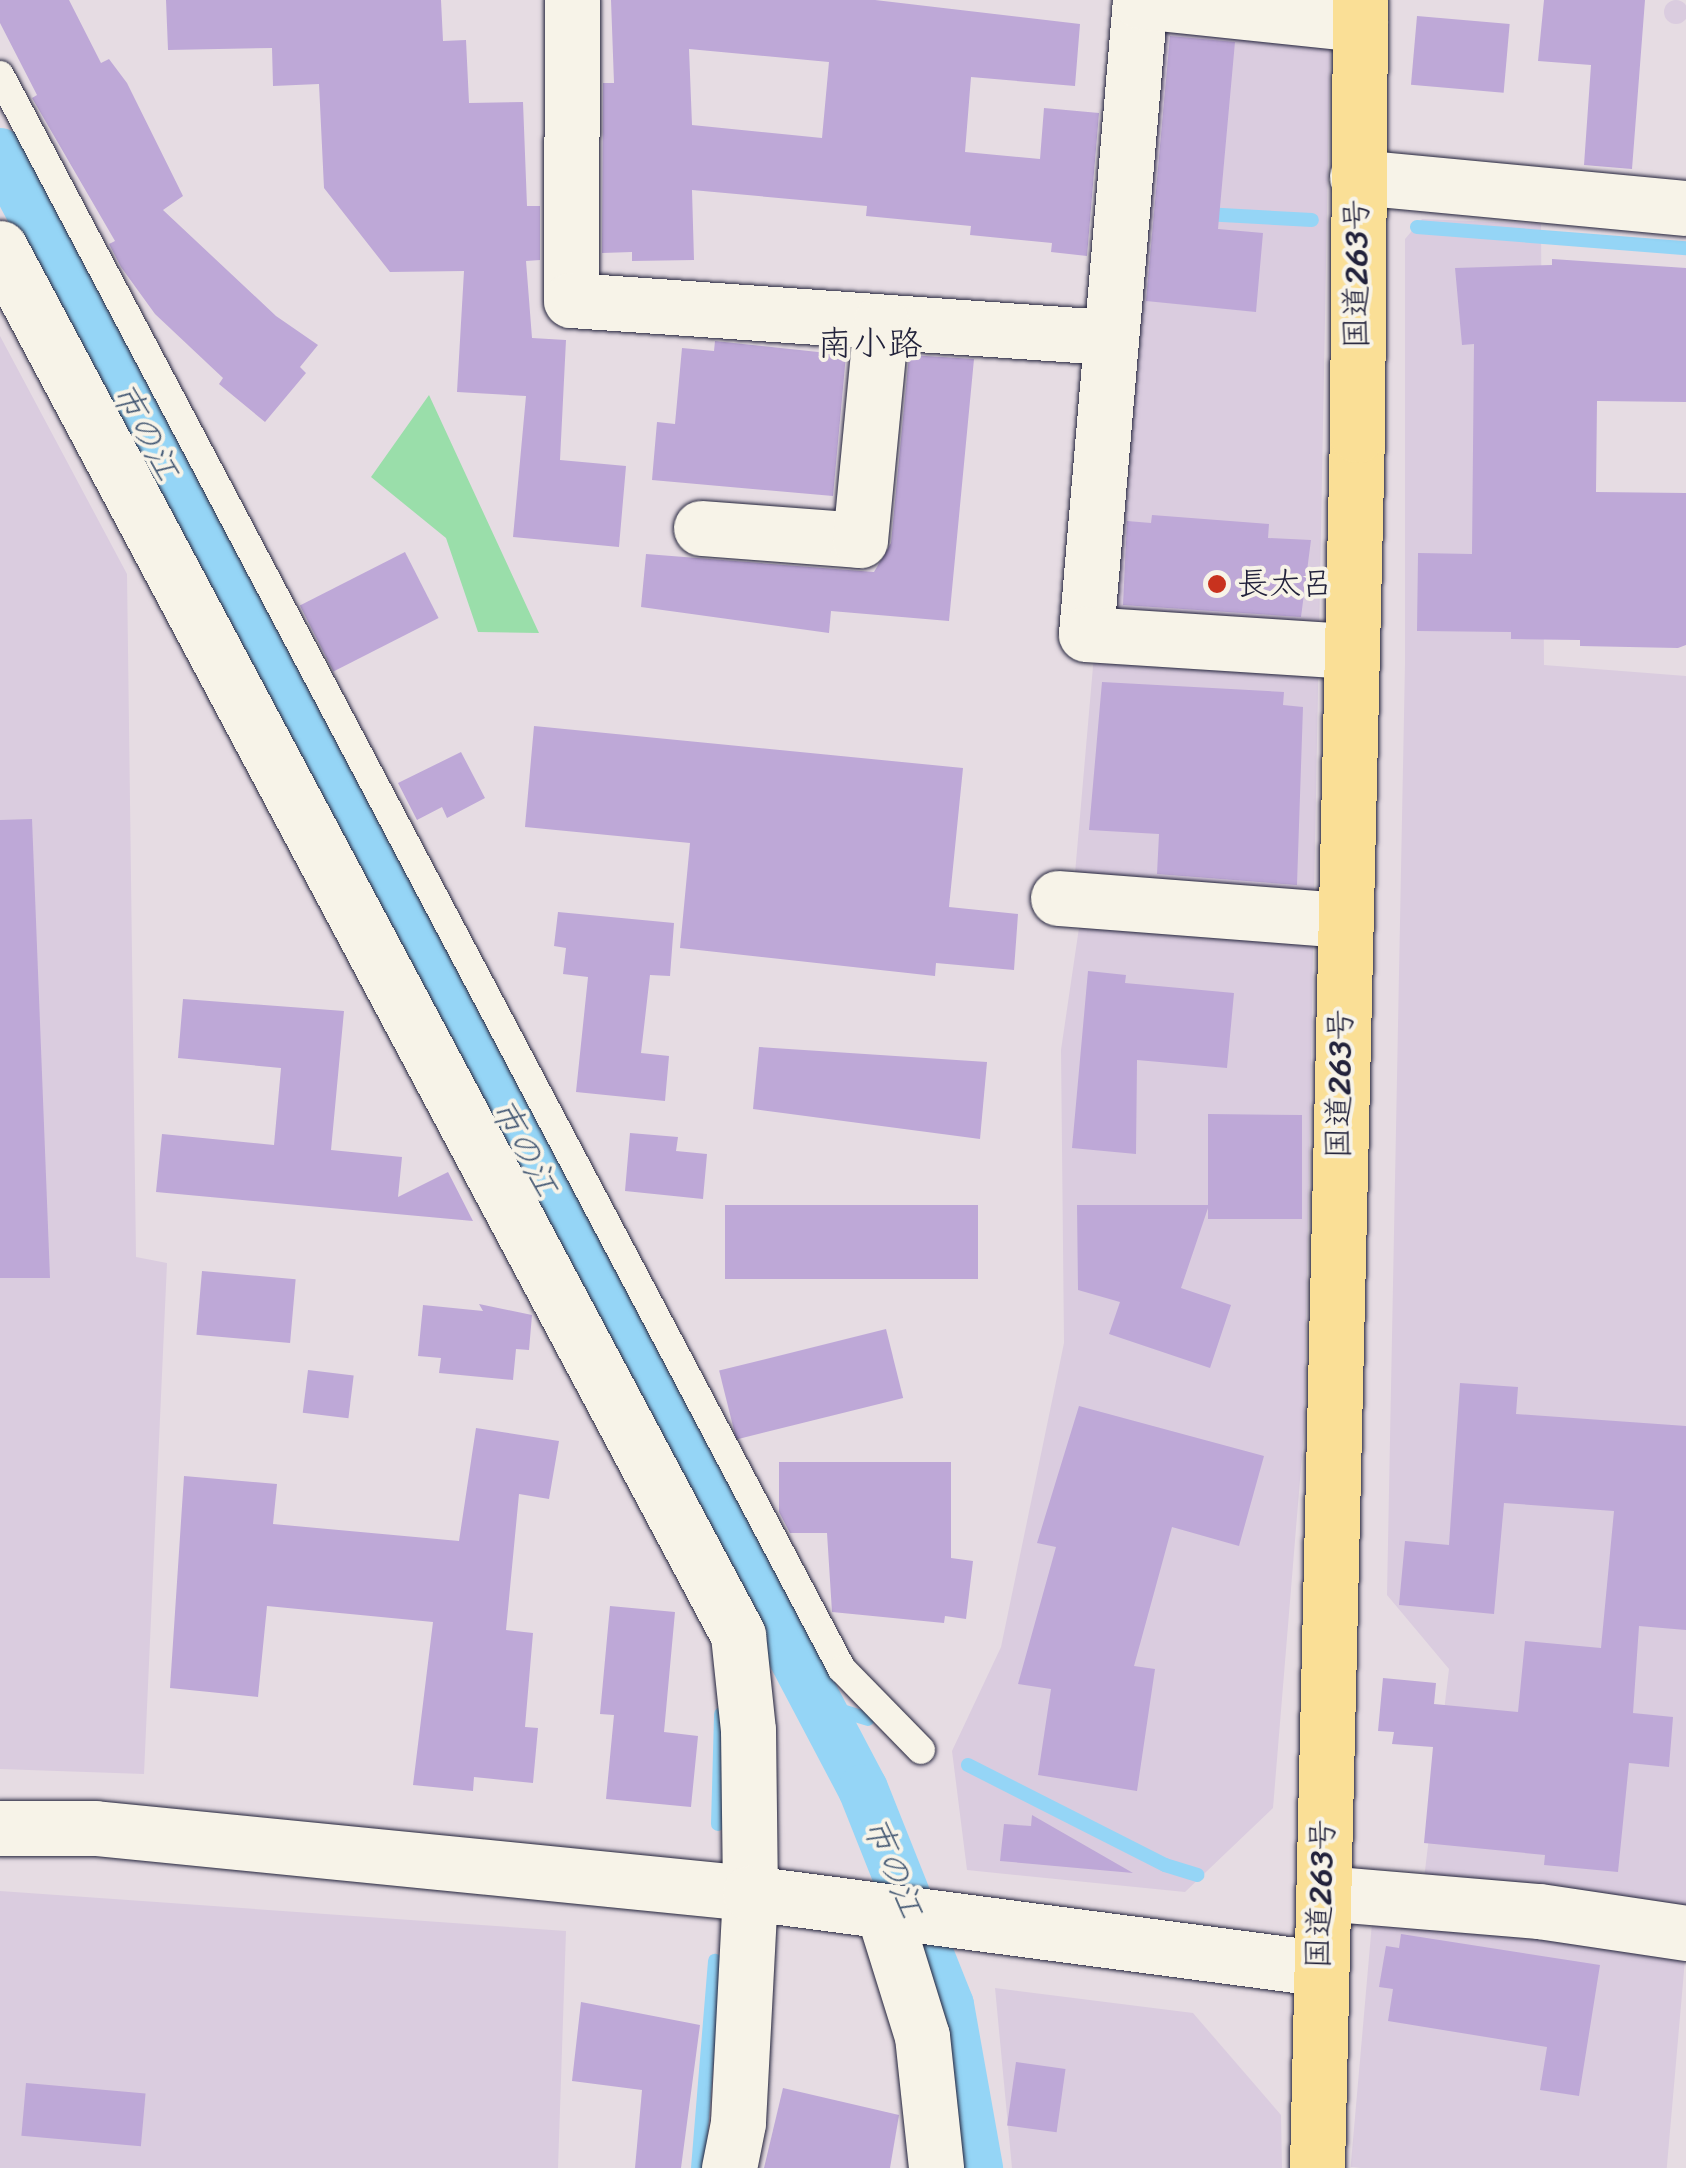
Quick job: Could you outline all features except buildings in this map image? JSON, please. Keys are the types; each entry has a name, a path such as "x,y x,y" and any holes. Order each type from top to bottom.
{"highway":[{"name":"国道263号","path":"1316,2168 1350,651 1360,12"}],"street":[{"path":"572,0 571,300 1108,337"},
{"path":"1350,651 1086,634 1108,337 1140,0 1360,12"},
{"path":"1357,177 1686,208"},
{"path":"0,248 738,1635 748,1730 750,1893 738,2124 730,2168"},
{"path":"701,528 860,540 881,322"},
{"path":"1058,898 1343,920"},
{"path":"0,1828 95,1828 750,1893 1318,1968"},
{"path":"1323,1893 1539,1912 1686,1933"},
{"path":"883,1910 922,2036 936,2168"}],"lane":[{"path":"0,76 842,1669 921,1750"}],"shaded area":[{"path":"1151,0 1331,0 1304,1431 1273,1808 1185,1892 967,1870 952,1751 1001,1647 1064,1343 1061,1050 1085,887 1074,885"},
{"path":"1676,0 1685,3 1685,21 1676,24 1667,21 1664,12 1667,3"},
{"path":"1422,219 1541,224 1544,665 1686,676 1686,1919 1424,1879 1449,1669 1387,1595 1405,663 1405,239"},
{"path":"0,336 127,574 136,1257 167,1263 144,1774 0,1769"},
{"path":"0,1891 566,1931 558,2168 0,2168"},
{"path":"1372,1923 1686,1950 1667,2168 1351,2167"},
{"path":"995,1988 1193,2013 1281,2115 1282,2168 1012,2168"}],"green space":[{"path":"429,395 539,633 478,632 446,538 371,477"}],"waterway":[{"name":"市の江","path":"0,153 863,1789 949,2005 978,2168"},
{"path":"1204,214 1312,220"},
{"path":"1417,227 1686,248"},
{"path":"819,1704 868,1719"},
{"path":"718,1824 721,1714"},
{"path":"968,1765 1165,1865 1198,1875"},
{"path":"698,2168 715,1961"}],"place":[{"name":"長太呂","path":"1217,584"}],"district":[{"name":"南小路","path":"870,343"}]}
